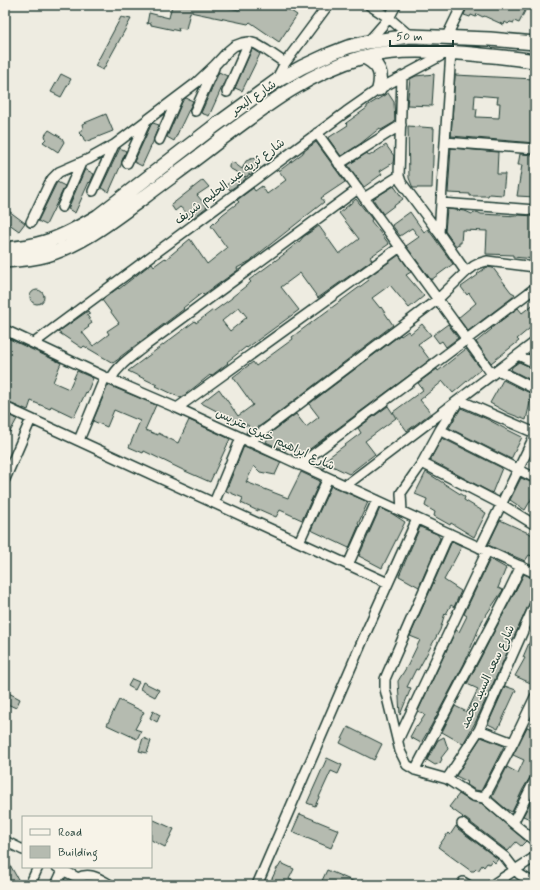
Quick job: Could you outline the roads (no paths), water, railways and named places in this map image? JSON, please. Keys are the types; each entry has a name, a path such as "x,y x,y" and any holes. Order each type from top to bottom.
{"main road":[{"name":"شارع البحر","path":"5,249 24,247 45,242 64,235 98,216 275,82 302,67 348,47 368,42 410,36 490,39 535,44"},
{"name":"شارع البحر","path":"5,262 47,254 67,247 86,237 122,213 272,102 316,76 349,62 381,53 398,52 450,52 535,61"},
{"path":"364,57 372,60 377,66 381,81 379,89"}],"street":[{"path":"275,82 284,63 328,5"},
{"path":"369,5 389,18 410,36"},
{"path":"368,42 389,18 396,5"},
{"path":"446,38 462,5"},
{"path":"31,222 49,184 59,172 81,163 114,145 196,83 234,46 249,42 256,44 284,63"},
{"path":"227,92 249,42"},
{"path":"439,233 450,52"},
{"name":"شارع ثريه عبد الحليم شريف","path":"34,343 346,112 379,89 450,52"},
{"path":"195,111 215,65"},
{"path":"402,76 399,176 403,186 439,233 466,272"},
{"path":"159,140 179,96"},
{"path":"127,163 146,120"},
{"path":"339,164 401,125"},
{"path":"317,133 467,339 495,372 535,389"},
{"path":"445,142 535,149"},
{"path":"93,191 114,145"},
{"path":"62,207 81,163"},
{"path":"364,198 399,176"},
{"path":"79,440 108,378 121,366 145,346 358,189"},
{"path":"441,203 535,210"},
{"path":"177,408 400,247"},
{"path":"214,503 245,440 438,299 474,266 487,261 535,267"},
{"path":"299,465 535,288"},
{"name":"شارع ابراهيم خيرى عتريس","path":"5,330 535,573"},
{"path":"345,486 535,342"},
{"path":"518,355 535,363"},
{"path":"402,512 401,493 422,462 459,400"},
{"path":"398,740 502,504 535,434 459,400"},
{"path":"5,407 388,584"},
{"path":"6,476 31,419"},
{"path":"440,430 535,478"},
{"path":"422,462 502,504 535,525"},
{"path":"299,542 328,478"},
{"path":"348,565 377,500"},
{"path":"257,885 417,519"},
{"path":"449,534 385,679 385,689 400,751 407,765 415,770 447,779 473,796 484,798 535,841"},
{"path":"415,770 521,566"},
{"name":"شارع سعد السيد محمد","path":"447,779 479,730 535,604"},
{"path":"484,798 535,697"},
{"path":"479,730 513,743"},
{"path":"513,823 535,780"},
{"path":"462,824 505,857 517,872 535,884"},
{"path":"5,841 22,850"},
{"path":"500,885 535,857"},
{"path":"492,885 535,863"},
{"path":"30,885 38,868"},
{"path":"56,885 63,870 78,883 81,876 89,875 111,885"}]}
